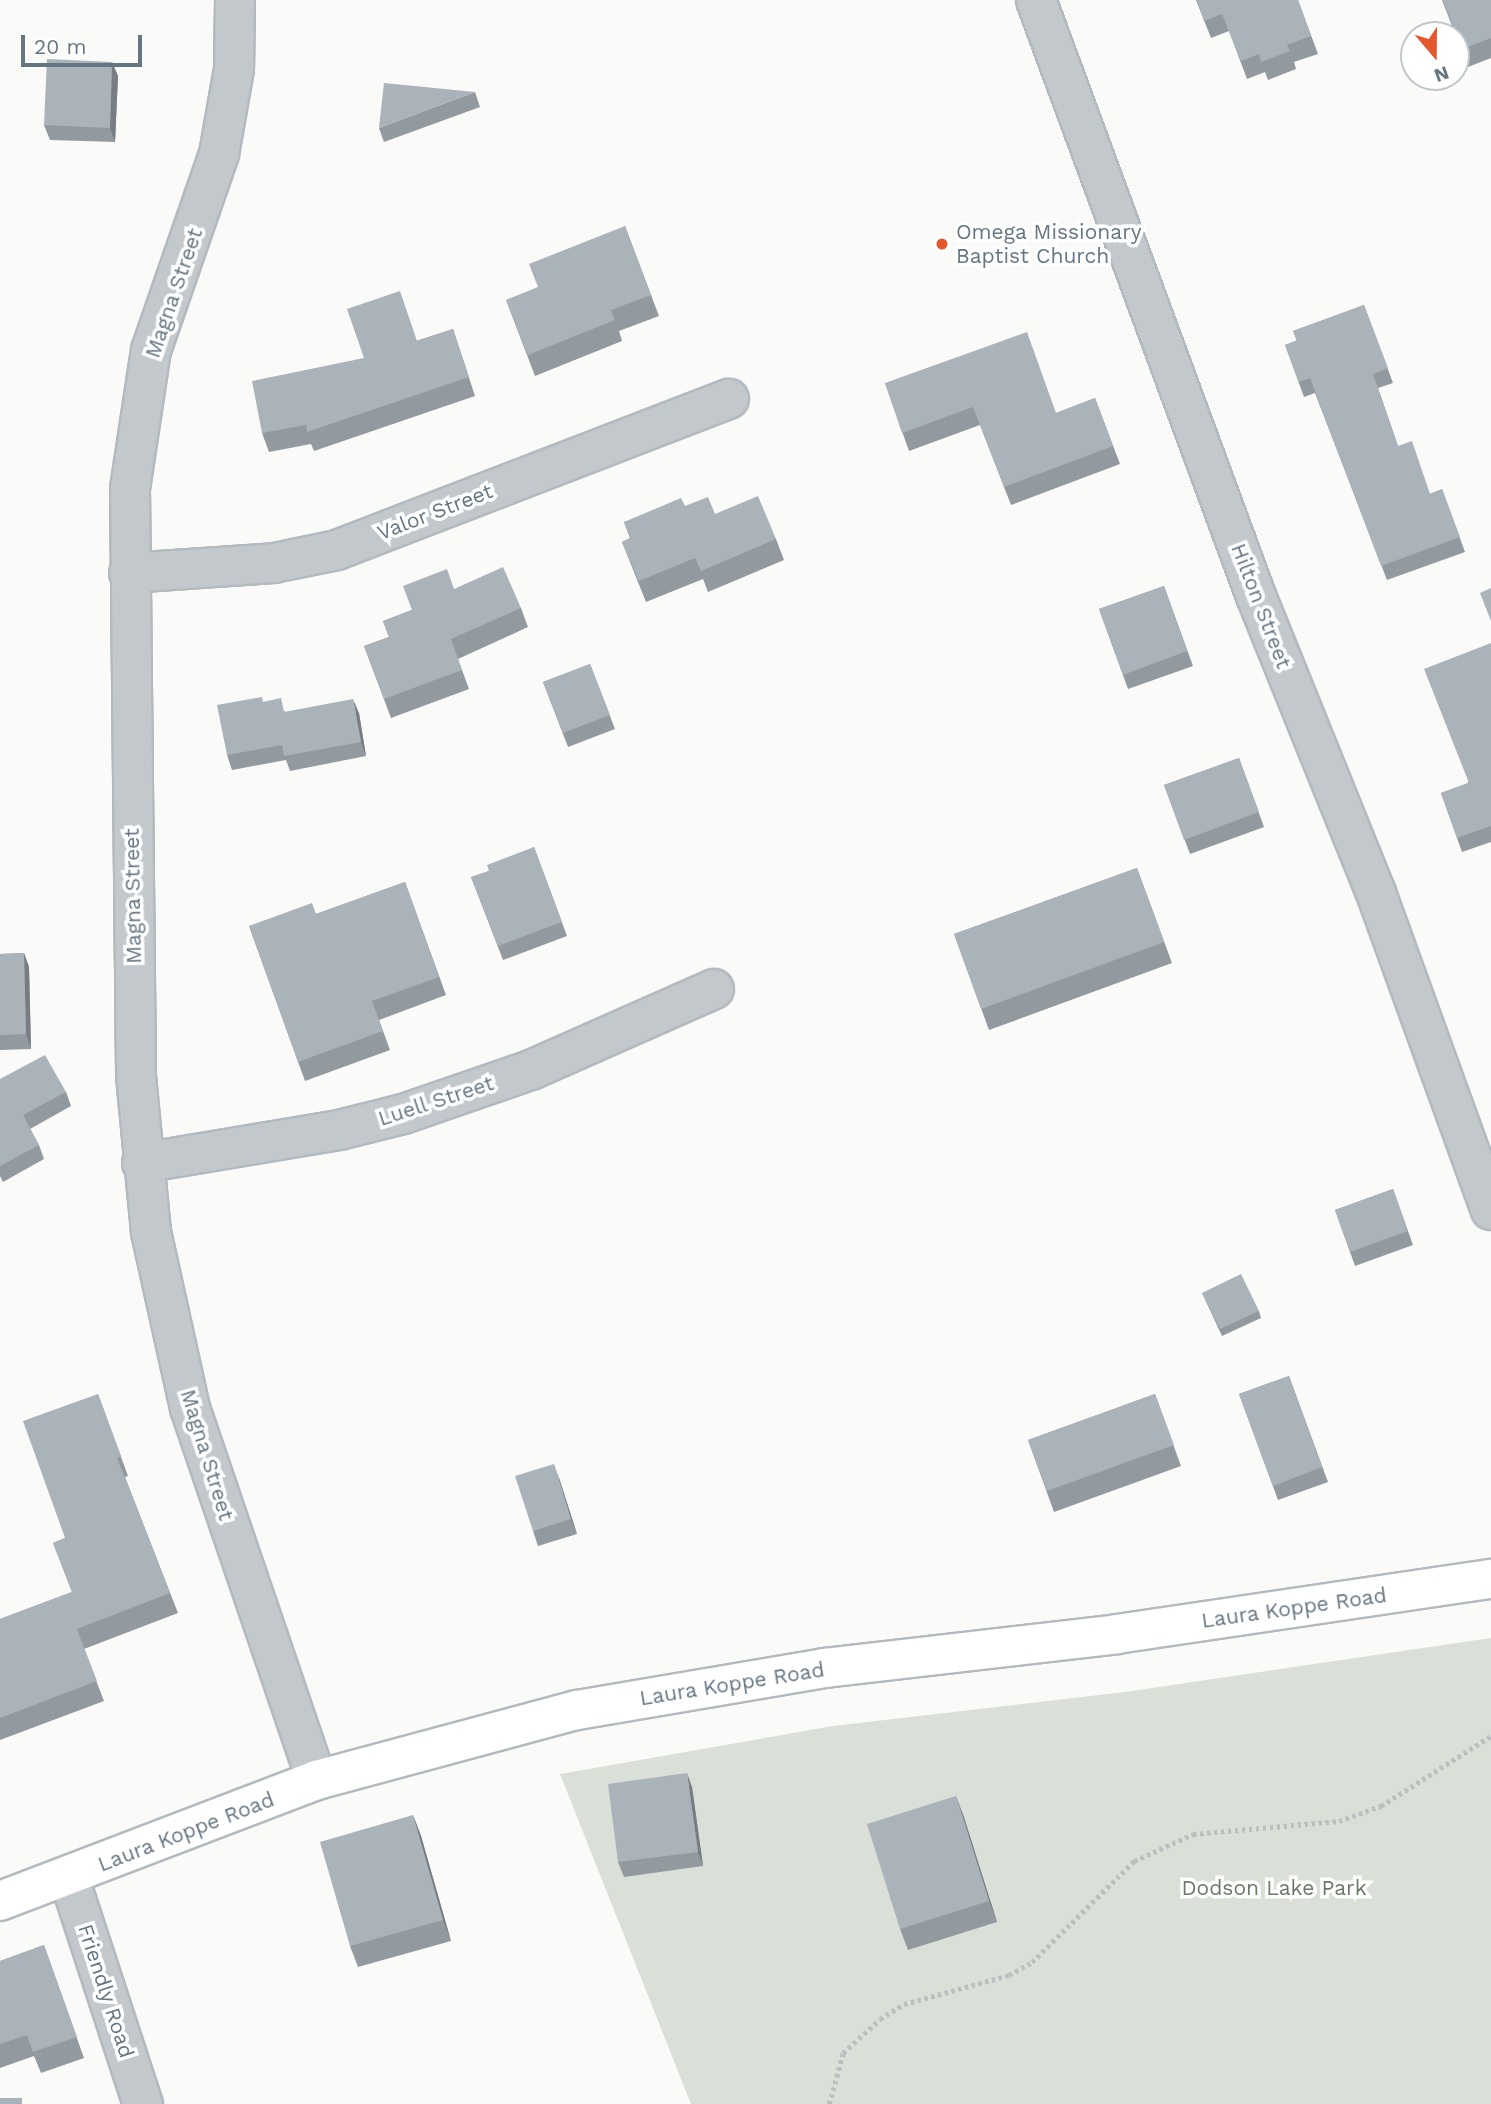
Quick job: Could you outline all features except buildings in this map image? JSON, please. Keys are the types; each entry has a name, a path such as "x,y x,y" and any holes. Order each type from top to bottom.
{"street":[{"name":"Magna Street","path":"234,0 234,69 219,154 151,350 130,489 136,1076 142,1163 151,1232 191,1408 317,1780"},
{"name":"Hilton Street","path":"1036,0 1256,596 1376,893 1491,1210"},
{"name":"Valor Street","path":"129,573 274,563 337,550 729,400"},
{"name":"Luell Street","path":"142,1163 339,1130 403,1114 531,1070 714,989"},
{"name":"Laura Koppe Road","path":"0,1901 69,1878 317,1780 577,1710 665,1693 1491,1579"},
{"name":"Friendly Road","path":"69,1878 143,2104"}],"path":[{"path":"829,2104 843,2053 880,2019 904,2004 1009,1975 1032,1962 1134,1861 1193,1834 1339,1821 1371,1810 1421,1784 1491,1736"}],"green space":[{"name":"Dodson Lake Park","path":"1491,1638 1491,2104 691,2104 560,1774 833,1726 1125,1692"}],"place":[{"name":"Omega Missionary Baptist Church","path":"942,244"}]}
